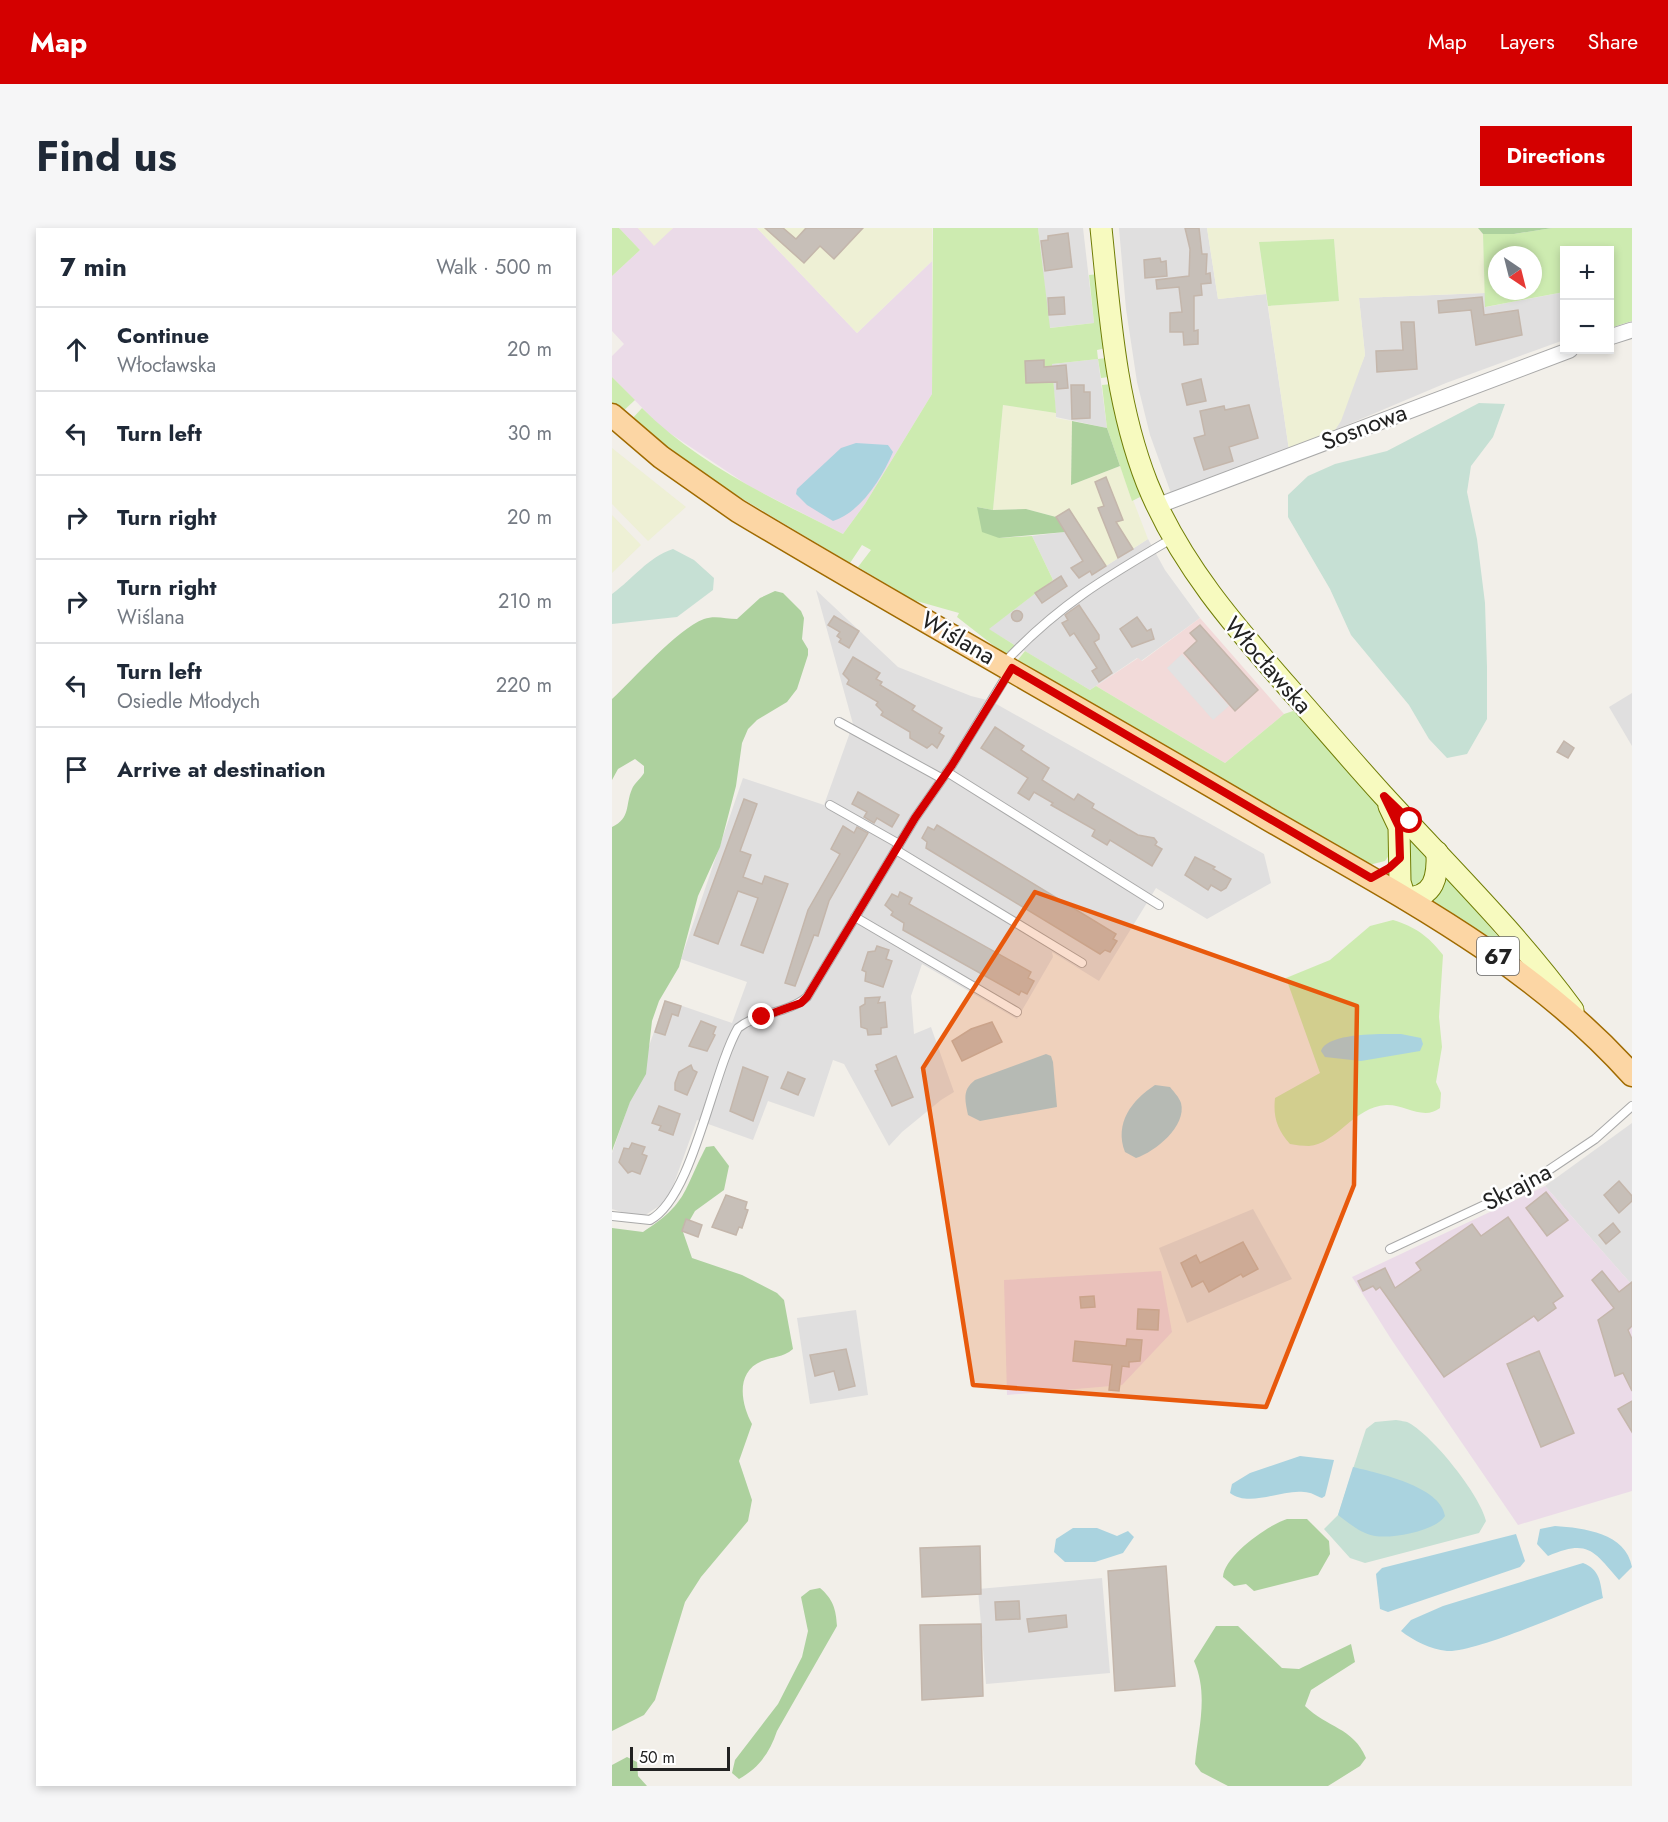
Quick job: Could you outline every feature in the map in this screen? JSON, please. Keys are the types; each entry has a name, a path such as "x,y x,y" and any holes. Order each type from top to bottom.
{"main road":[{"name":"Włocławska","path":"1101,228 1119,387 1138,457 1157,506 1175,537 1222,612 1543,972 1584,1025"},
{"name":"Wiślana","path":"612,415 661,457 738,510 1405,898 1510,965 1584,1025"},
{"path":"1384,796 1399,827 1400,882 1405,898 1418,896 1434,885 1437,873 1437,852"},
{"path":"1371,878 1389,868 1400,858"},
{"name":"67","path":"1584,1025 1632,1075"}],"street":[{"path":"1614,336 1632,330"},
{"name":"Sosnowa","path":"1157,506 1560,354"}],"lane":[{"path":"612,1216 650,1220 667,1206 674,1196 738,1028 751,1020 801,1003 807,997 897,847 944,775 1008,666 1056,612 1080,594 1175,537"},
{"path":"839,722 944,775 1159,905"},
{"path":"830,805 1082,963"},
{"path":"855,917 1017,1012"},
{"name":"Skrajna","path":"1390,1249 1525,1186 1595,1139 1632,1106"}],"highlighted area":[{"path":"1035,892 1357,1006 1354,1185 1266,1407 973,1385 923,1068"}],"shaded area":[{"path":"619,228 638,228 654,245 673,228 757,228 857,333 932,261 932,394 865,504 843,534 749,486 662,428 612,377 612,356 624,344 612,331 612,276 640,250"},
{"path":"1038,228 1083,228 1094,323 1049,328"},
{"path":"1119,228 1207,228 1218,299 1266,294 1289,450 1172,496 1150,435 1137,382 1126,309"},
{"path":"1485,293 1486,307 1522,300 1542,300 1542,296 1560,293 1560,341 1446,383 1335,430 1365,355 1359,298"},
{"path":"1098,359 1107,428 1056,417 1052,364"},
{"path":"1065,532 1092,575 1148,539 1165,570 1200,618 1141,661 1137,658 1090,690 988,629 1053,580 1032,536"},
{"path":"816,590 898,667 971,696 991,701 1264,854 1271,883 1207,919 1156,888 1099,981 1052,952 1053,957 1017,1019 922,964 911,996 914,1034 931,1027 954,1092 902,1132 889,1146 844,1064 833,1060 814,1117 768,1101 753,1140 697,1120 668,1200 641,1218 612,1209 612,1153 665,1000 732,1023 747,982 681,959 743,778 824,805 853,724"},
{"path":"1200,618 1284,714 1225,763 1096,686 1138,658 1142,661"},
{"path":"1182,654 1229,706 1213,720 1167,668"},
{"path":"1632,693 1632,746 1609,707"},
{"path":"1632,1123 1632,1285 1545,1186"},
{"path":"1545,1186 1632,1285 1632,1491 1518,1525 1391,1339 1352,1277"},
{"path":"1253,1209 1292,1279 1187,1323 1159,1248"},
{"path":"1161,1271 1172,1332 1122,1385 1007,1395 1004,1280"},
{"path":"856,1310 868,1395 810,1404 797,1318"},
{"path":"1102,1578 1110,1673 986,1684 978,1589"}],"green space":[{"path":"612,228 619,228 640,250 612,276"},
{"path":"638,228 673,228 654,246"},
{"path":"757,228 932,228 932,261 857,333"},
{"path":"933,228 1038,228 1050,328 1094,323 1089,275 1099,274 1107,348 1097,350 1098,359 1052,364 1056,413 1003,405 993,510 977,507 999,538 1032,536 1053,580 989,629 1016,646 1007,656 957,617 959,613 913,600 858,567 871,550 862,545 850,563 681,462 631,420 642,408 687,446 737,479 843,534 865,504 932,394"},
{"path":"1207,228 1478,228 1483,234 1485,293 1359,298 1365,355 1341,421 1335,430 1289,450 1268,306 1339,301 1334,239 1259,242 1266,294 1218,299"},
{"path":"1478,228 1552,228 1514,234 1483,234"},
{"path":"1552,228 1632,228 1632,321 1614,327 1614,246 1560,246 1560,293 1542,296 1542,246 1488,246 1488,300 1522,300 1485,307 1483,234 1514,234"},
{"path":"1334,239 1339,301 1268,306 1259,242"},
{"path":"1106,358 1109,377 1101,378 1098,359"},
{"path":"612,377 635,400 620,414 612,406"},
{"path":"1112,384 1146,494 1132,501 1107,428 1102,385"},
{"path":"1479,403 1505,404 1493,437 1471,466 1467,492 1477,539 1485,603 1487,719 1467,754 1447,758 1429,739 1409,705 1351,635 1330,589 1288,517 1288,495 1308,476 1335,464 1387,451"},
{"path":"1003,405 1056,413 1056,418 1072,421 1071,485 1120,466 1148,539 1092,575 1056,517 1026,509 993,510"},
{"path":"1072,421 1107,428 1120,466 1071,485"},
{"path":"612,448 686,507 648,541 612,504"},
{"path":"977,507 993,510 1026,509 1056,517 1065,532 999,538 982,532"},
{"path":"612,515 641,545 612,573"},
{"path":"673,549 694,560 714,578 713,590 677,617 612,624 612,594 648,563"},
{"path":"775,591 783,593 801,611 804,618 802,639 808,649 808,655 797,689 787,702 757,720 748,729 742,743 736,786 720,847 698,896 679,967 659,1001 652,1021 646,1074 630,1102 612,1151 612,827 625,815 632,789 644,773 644,766 635,759 618,769 612,780 612,699 669,643 693,624 712,617 737,619 760,598"},
{"path":"1025,651 1090,690 1096,686 1225,763 1284,714 1293,711 1303,716 1387,815 1392,851 1385,861 1369,865 1017,661"},
{"path":"1410,838 1431,861 1422,889 1411,887"},
{"path":"1444,877 1447,877 1513,954 1430,902"},
{"path":"1393,920 1421,933 1443,955 1439,1017 1442,1047 1436,1082 1441,1093 1440,1108 1427,1113 1393,1105 1375,1107 1364,1112 1319,1144 1309,1146 1290,1144 1277,1122 1275,1098 1320,1073 1286,978 1330,960 1370,926"},
{"path":"714,1146 729,1166 724,1190 695,1211 683,1232 692,1258 742,1275 777,1293 784,1300 793,1349 753,1366 744,1380 743,1398 752,1424 739,1461 752,1500 748,1521 701,1577 685,1602 655,1700 644,1715 612,1731 612,1228 643,1232 658,1222 669,1213 683,1195 706,1147"},
{"path":"1396,1420 1408,1422 1442,1453 1475,1497 1486,1521 1479,1533 1365,1563 1350,1558 1324,1529 1338,1515 1366,1429 1375,1422"},
{"path":"1287,1519 1307,1519 1329,1541 1330,1554 1318,1575 1254,1591 1246,1584 1234,1586 1223,1577 1231,1560 1248,1542"},
{"path":"820,1588 833,1605 837,1626 777,1731 767,1753 758,1765 739,1779 732,1773 735,1760 778,1704 802,1657 808,1631 801,1597 810,1590"},
{"path":"1216,1626 1238,1626 1282,1668 1299,1669 1351,1644 1355,1662 1311,1690 1305,1706 1354,1740 1366,1758 1360,1766 1328,1786 1228,1786 1201,1772 1195,1764 1202,1699 1194,1661"},
{"path":"627,1757 637,1762 638,1776 647,1786 612,1786 612,1765"}],"water":[{"path":"856,443 888,445 893,452 877,483 869,493 853,510 833,521 807,505 796,494 797,489 841,448"},
{"path":"1401,1034 1421,1038 1423,1044 1420,1051 1361,1061 1325,1057 1321,1051 1325,1045 1344,1037"},
{"path":"1046,1054 1051,1056 1053,1062 1057,1107 980,1121 968,1115 966,1092 975,1080"},
{"path":"1155,1085 1170,1087 1181,1103 1182,1112 1168,1137 1152,1150 1136,1158 1125,1152 1122,1141 1124,1122 1132,1105"},
{"path":"1300,1456 1334,1460 1325,1496 1322,1498 1311,1493 1295,1492 1247,1499 1230,1493 1232,1484 1250,1473"},
{"path":"1353,1467 1392,1477 1420,1489 1441,1506 1445,1516 1433,1526 1402,1535 1383,1537 1360,1531 1338,1515"},
{"path":"1555,1526 1591,1531 1613,1540 1622,1547 1632,1567 1619,1580 1603,1561 1589,1550 1572,1548 1548,1556 1537,1544 1540,1529"},
{"path":"1073,1528 1097,1528 1117,1536 1128,1531 1134,1537 1123,1553 1095,1562 1065,1562 1054,1552 1056,1539"},
{"path":"1516,1534 1525,1561 1520,1567 1388,1612 1380,1609 1376,1574 1382,1568"},
{"path":"1583,1563 1596,1573 1603,1598 1524,1630 1479,1645 1447,1651 1422,1644 1401,1631 1411,1620 1443,1606"}],"building":[{"path":"765,228 783,228 796,239 806,228 863,228 834,259 820,246 804,263"},
{"path":"1185,228 1199,228 1202,254 1207,254 1206,274 1210,273 1211,283 1201,284 1202,295 1194,296 1194,331 1198,330 1198,344 1184,345 1183,332 1170,332 1170,313 1182,312 1179,287 1157,289 1156,280 1189,276 1190,249"},
{"path":"1068,233 1072,267 1045,271 1041,241 1048,240 1048,236"},
{"path":"1160,258 1161,262 1166,261 1167,276 1145,278 1144,260"},
{"path":"1064,297 1065,314 1049,315 1048,298"},
{"path":"1482,297 1484,315 1518,310 1522,335 1476,345 1471,310 1439,313 1438,301"},
{"path":"1401,322 1414,322 1417,369 1377,372 1376,351 1403,350"},
{"path":"1044,360 1044,367 1066,365 1068,388 1057,389 1057,382 1026,383 1025,361"},
{"path":"1201,379 1206,401 1187,405 1182,384"},
{"path":"1071,385 1084,385 1084,392 1090,392 1090,418 1072,419"},
{"path":"1249,405 1258,438 1229,447 1233,461 1204,470 1194,438 1205,435 1200,411 1224,406 1225,410"},
{"path":"1106,477 1123,520 1116,522 1133,549 1118,558 1098,508 1104,506 1095,482"},
{"path":"1069,509 1106,566 1092,575 1090,571 1079,578 1071,568 1083,561 1056,517"},
{"path":"1061,576 1067,586 1042,603 1035,593"},
{"path":"1079,605 1099,635 1099,639 1094,642 1112,673 1099,682 1092,671 1097,668 1074,633 1070,636 1062,623 1068,620 1065,615"},
{"path":"1017,610 1023,616 1017,622 1011,616"},
{"path":"834,616 859,631 849,648 839,642 841,639 837,636 840,632 828,625"},
{"path":"1137,617 1147,631 1151,629 1154,639 1132,647 1120,629"},
{"path":"1200,625 1258,690 1235,711 1184,653 1197,641 1190,633"},
{"path":"853,657 880,673 876,679 882,682 880,685 915,706 912,710 942,728 939,733 944,736 937,748 932,744 927,748 910,738 910,732 881,715 883,712 876,705 878,702 847,684 849,680 843,674"},
{"path":"995,727 1024,746 1021,750 1049,768 1042,780 1074,800 1078,794 1094,804 1092,808 1138,835 1154,838 1157,842 1155,845 1162,849 1152,866 1110,840 1107,845 1092,836 1095,830 1051,805 1053,803 1034,792 1029,800 1018,793 1028,778 981,748"},
{"path":"1564,741 1574,748 1568,758 1557,752"},
{"path":"858,792 899,815 892,827 877,818 874,823 864,817 867,812 852,804"},
{"path":"744,799 757,804 740,851 751,855 743,877 762,884 765,876 788,884 763,953 741,945 758,898 738,891 718,944 694,935"},
{"path":"937,825 1116,934 1113,939 1117,941 1110,952 1105,950 1100,954 926,848 927,842 922,838 928,827 934,830"},
{"path":"843,826 854,833 857,827 868,833 829,901 818,936 814,935 795,986 785,983 808,910 840,854 831,849"},
{"path":"1195,857 1215,867 1213,869 1231,879 1226,888 1221,891 1211,885 1208,890 1185,875"},
{"path":"900,892 912,898 909,904 1031,972 1028,978 1034,981 1027,994 1021,991 1019,995 903,930 904,923 891,915 893,912 885,905 892,894 898,897"},
{"path":"877,946 889,950 886,959 892,961 883,987 865,981 866,972 862,970 868,952 875,951"},
{"path":"880,997 878,1003 885,1002 887,1027 881,1028 881,1034 868,1035 867,1029 861,1027 860,1007 865,1004 865,998"},
{"path":"665,1001 681,1006 678,1016 672,1014 665,1035 655,1032"},
{"path":"701,1021 716,1027 713,1034 715,1035 707,1051 689,1046"},
{"path":"992,1022 1002,1042 962,1061 952,1041 971,1029"},
{"path":"896,1056 913,1097 892,1106 875,1071 878,1070 876,1065"},
{"path":"691,1065 697,1072 687,1095 675,1090 675,1083 679,1072"},
{"path":"743,1067 768,1077 753,1121 730,1111"},
{"path":"788,1072 805,1079 798,1095 781,1088"},
{"path":"659,1106 680,1114 673,1135 659,1130 661,1126 652,1123"},
{"path":"632,1143 645,1147 642,1154 647,1156 640,1174 632,1171 628,1173 619,1162 624,1148 629,1149"},
{"path":"1619,1181 1632,1196 1632,1201 1619,1213 1604,1195"},
{"path":"1546,1192 1568,1220 1547,1236 1526,1208"},
{"path":"726,1195 747,1202 745,1209 748,1210 742,1228 739,1227 736,1235 712,1227"},
{"path":"1508,1217 1563,1296 1553,1303 1556,1308 1538,1321 1534,1316 1444,1377 1380,1287 1376,1290 1373,1286 1363,1291 1358,1281 1385,1268 1395,1288 1421,1270 1416,1263 1472,1224 1481,1236"},
{"path":"686,1219 702,1225 698,1237 682,1231"},
{"path":"1613,1223 1620,1232 1606,1244 1599,1235"},
{"path":"1243,1242 1258,1269 1243,1277 1241,1274 1209,1292 1203,1281 1192,1287 1181,1263 1196,1255 1200,1263"},
{"path":"1602,1271 1619,1292 1632,1282 1632,1326 1628,1330 1632,1339 1632,1391 1623,1373 1615,1376 1598,1320 1614,1308 1592,1280"},
{"path":"1094,1296 1095,1307 1081,1308 1080,1297"},
{"path":"1138,1309 1159,1310 1158,1330 1137,1329"},
{"path":"1127,1339 1142,1340 1140,1361 1129,1362 1129,1367 1122,1366 1119,1391 1109,1390 1112,1365 1073,1361 1075,1341 1126,1346"},
{"path":"846,1349 855,1386 839,1390 834,1371 815,1376 810,1355"},
{"path":"1539,1351 1574,1433 1541,1447 1507,1364"},
{"path":"1632,1401 1632,1432 1618,1409"},
{"path":"980,1546 981,1594 922,1597 920,1548"},
{"path":"1166,1566 1175,1686 1115,1691 1108,1571"},
{"path":"1019,1601 1020,1619 996,1620 995,1602"},
{"path":"1066,1615 1067,1627 1029,1632 1027,1619"},
{"path":"981,1624 983,1696 922,1700 920,1625"}],"route":[{"path":"762,1017 801,1003 807,997 933,789 952,765 1012,668 1371,878 1389,868 1400,858 1399,827 1384,796 1410,821"}]}
